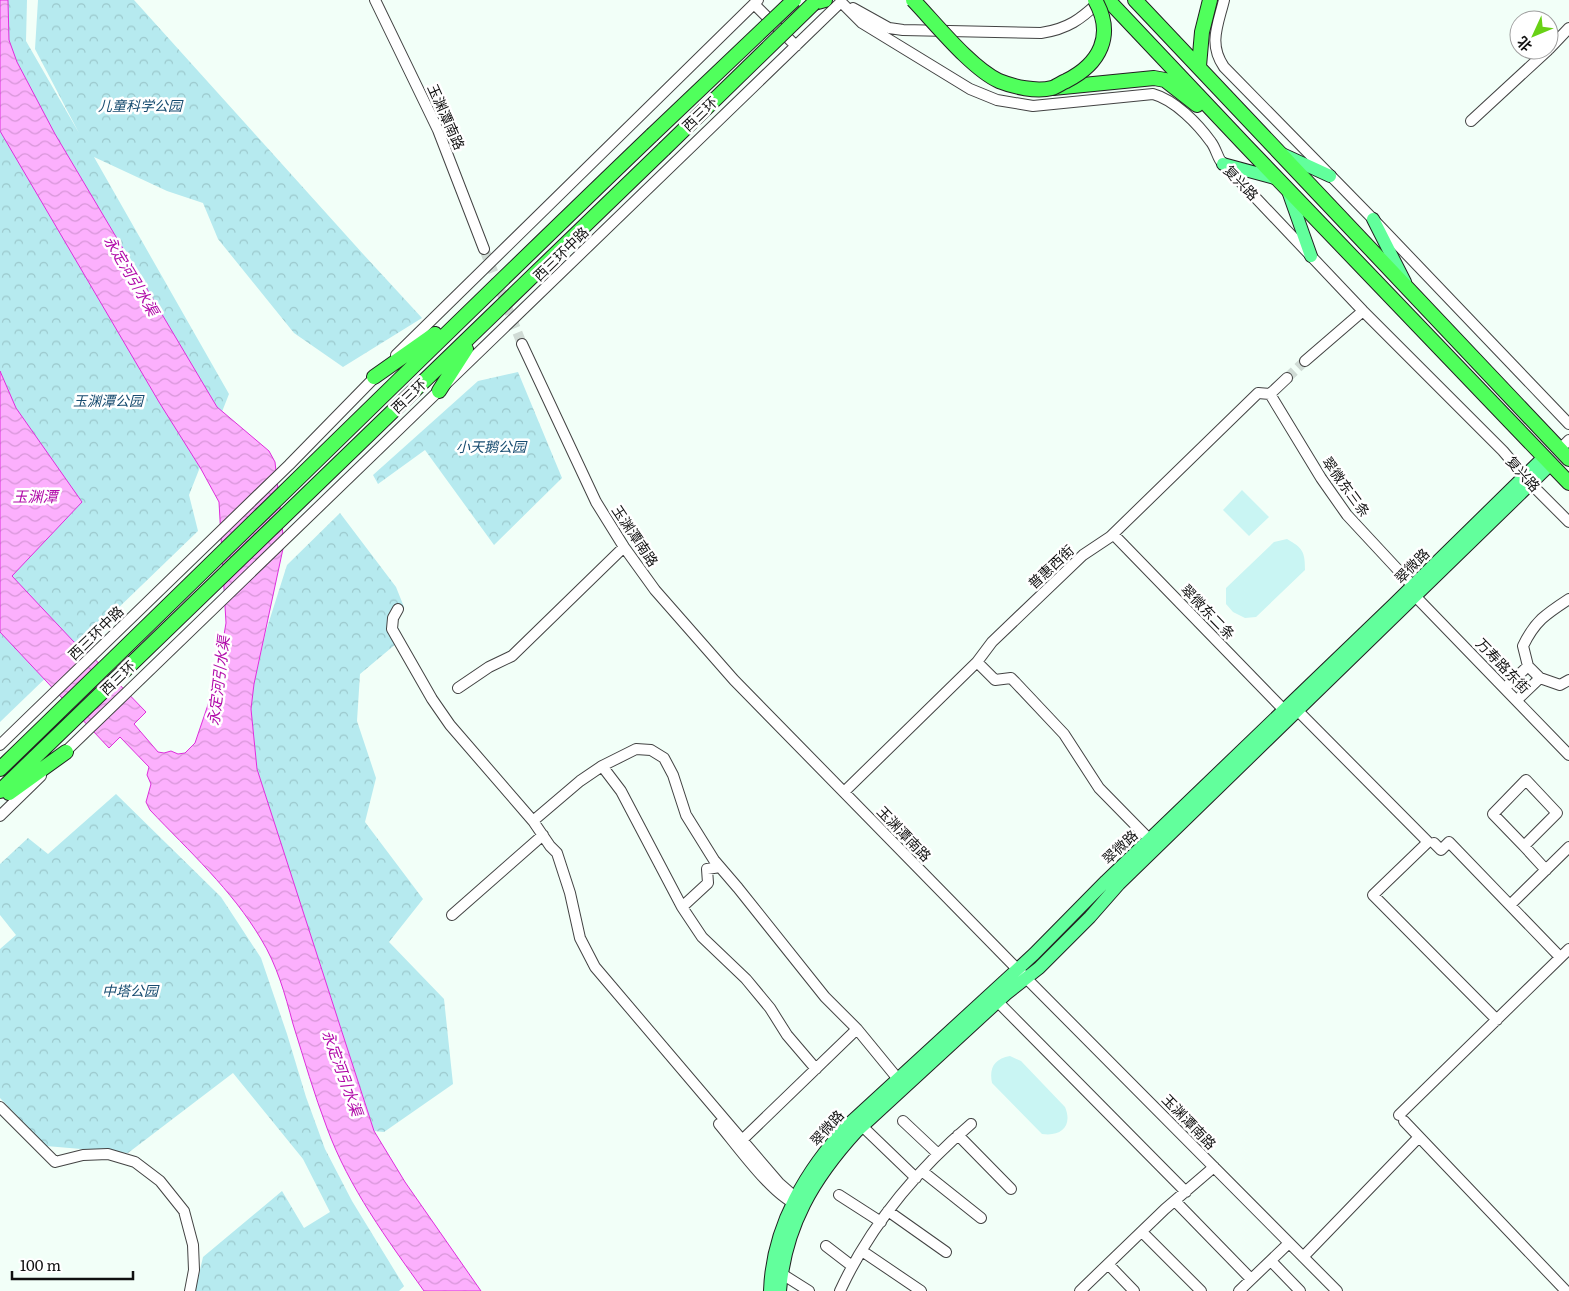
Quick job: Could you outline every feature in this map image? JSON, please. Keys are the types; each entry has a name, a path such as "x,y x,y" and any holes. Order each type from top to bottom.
{"highway":[{"name":"西三环","path":"0,769 212,564 468,310 794,0"},
{"path":"913,0 971,60 991,77 1001,82 1025,88 1052,88 1154,78 1165,80 1232,131"},
{"path":"1052,88 1083,71 1098,53 1102,42 1104,23 1095,0"},
{"name":"复兴路","path":"1108,0 1569,483"},
{"path":"1135,0 1566,450"},
{"path":"1198,66 1202,32 1210,0"},
{"name":"西三环","path":"0,791 215,585 816,1"},
{"path":"374,377 468,310"},
{"path":"439,391 480,328"},
{"path":"0,799 66,752"}],"main road":[{"path":"1280,153 1330,176"},
{"path":"1223,164 1282,184 1311,256"},
{"path":"1373,219 1406,285"},
{"name":"翠微路","path":"780,1291 797,1202 810,1171 829,1145 898,1079 1022,974 1039,968 1090,917 1119,884 1298,711 1414,591 1548,461"},
{"name":"翠微路","path":"770,1291 776,1248 786,1217 837,1152 862,1126 998,1002 1106,881 1284,710 1414,591"}],"street":[{"name":"玉渊潭南路","path":"375,0 438,130 484,249"},
{"path":"840,1 889,28 903,30 1041,33 1057,31 1070,25 1101,0"},
{"path":"1224,0 1214,43 1219,60 1569,424"},
{"path":"816,1 825,17"},
{"name":"西三环中路","path":"66,752 796,46 840,1"},
{"name":"复兴路","path":"840,1 862,23 970,89 997,100 1034,106 1089,102 1144,94 1163,97 1180,109 1212,143 1223,164 1363,311 1503,451 1569,522"},
{"path":"374,377 756,2 796,46"},
{"path":"1559,39 1569,28"},
{"path":"1471,122 1538,60"},
{"path":"1305,361 1363,311"},
{"name":"玉渊潭南路","path":"522,344 596,502 655,590 734,680 1022,974 1337,1291"},
{"name":"西三环中路","path":"0,745 212,540 374,377"},
{"name":"普惠西街","path":"844,792 977,662 992,642 1083,554 1113,534 1258,393 1270,394 1287,378"},
{"name":"翠微东三条","path":"1270,394 1321,478 1348,516 1414,591"},
{"name":"翠微东二条","path":"1113,534 1284,710"},
{"path":"458,688 489,667 512,656 624,546"},
{"name":"万寿路东街","path":"1414,591 1569,755"},
{"path":"1569,599 1548,612 1532,628 1523,646 1528,666 1540,678 1560,685 1569,680"},
{"path":"398,609 393,618 392,629 432,699 450,725 533,821 557,853 570,893 580,938 595,967 740,1142 797,1202"},
{"path":"977,662 995,680 1011,678 1022,688 1064,734 1099,788 1150,840"},
{"path":"1505,688 1528,666"},
{"path":"1517,700 1540,678"},
{"path":"1298,711 1428,842 1373,895 1497,1020"},
{"path":"533,821 580,781 602,766 636,749 651,750 664,758 673,775 686,815 714,860 825,997 857,1029 898,1079"},
{"path":"0,816 66,752"},
{"path":"602,766 622,790 682,907 702,937 746,979 770,1008 787,1035 816,1069"},
{"path":"1524,846 1558,813 1526,780 1493,814 1546,870"},
{"path":"452,914 543,835"},
{"path":"1434,843 1441,850 1449,842 1560,957"},
{"path":"1510,905 1569,848"},
{"path":"682,907 708,883 707,869 720,867"},
{"path":"1566,1291 1401,1118 1569,949"},
{"path":"998,1002 1186,1192"},
{"path":"740,1142 857,1029"},
{"path":"0,1107 55,1162 83,1154 108,1154 135,1162 160,1181 184,1211 193,1245 194,1270 190,1291"},
{"path":"903,1121 938,1153"},
{"path":"840,1291 852,1266 888,1211 938,1153 971,1124"},
{"path":"862,1126 919,1174 981,1218"},
{"path":"958,1135 1011,1189"},
{"path":"1303,1257 1419,1137"},
{"path":"1080,1291 1175,1201 1214,1167"},
{"path":"839,1195 881,1222"},
{"path":"1175,1201 1251,1279"},
{"path":"888,1211 946,1252"},
{"path":"1142,1232 1201,1291"},
{"path":"1240,1291 1289,1243"},
{"path":"826,1246 852,1266"},
{"path":"862,1251 920,1291"},
{"path":"1271,1260 1300,1291"},
{"path":"1108,1265 1134,1291"},
{"path":"782,1274 809,1291"}],"green space":[{"name":"玉渊潭公园","path":"0,0 27,0 26,41 79,133 35,49 38,0 134,0 422,318 343,367 294,333 218,239 203,203 167,191 94,157 229,394 189,495 198,531 0,722"},
{"name":"小天鹅公园","path":"518,372 562,478 494,545 425,450 378,484 373,475 478,381"},
{"path":"340,513 396,587 404,607 396,623 403,638 360,674 357,721 376,778 365,822 423,899 389,942 444,999 453,1084 384,1132 374,1131 257,769 251,709 254,684 266,631 287,565"},
{"name":"中塔公园","path":"116,794 221,897 261,958 325,1149 352,1201 404,1286 399,1291 195,1291 203,1257 282,1191 304,1228 330,1212 303,1159 233,1073 128,1153 46,1146 0,1098 0,949 16,935 0,915 0,864 28,838 48,854"}],"shaded area":[{"path":"1242,490 1269,517 1249,536 1223,510"},
{"path":"1287,539 1297,545 1302,551 1305,570 1256,617 1245,618 1233,612 1226,604 1226,588 1274,542"},
{"path":"1010,1056 1021,1061 1065,1107 1067,1114 1066,1125 1060,1132 1042,1134 992,1083 991,1073 996,1062"}],"water":[{"path":"0,0 8,0 9,40 17,62 55,134 217,407 269,451 275,462 284,544 254,684 251,709 257,769 374,1131 405,1182 481,1291 424,1291 370,1212 336,1150 313,1089 276,969 267,949 250,921 209,871 150,810 146,802 151,784 147,775 149,767 120,737 109,748 0,632 0,371 16,408 82,502 12,576 74,642 85,649 146,712 134,724 158,752 185,753 195,743 213,690 226,623 219,502 0,131"}],"tunnel":[{"path":"484,249 522,344"},
{"path":"1287,378 1305,361"}],"park label":[{"name":"儿童科学公园","path":"140,106"}],"water label":[{"name":"永定河引水渠","path":"131,276"},
{"name":"玉渊潭","path":"35,497"},
{"name":"永定河引水渠","path":"219,681"},
{"name":"永定河引水渠","path":"342,1073"}]}
